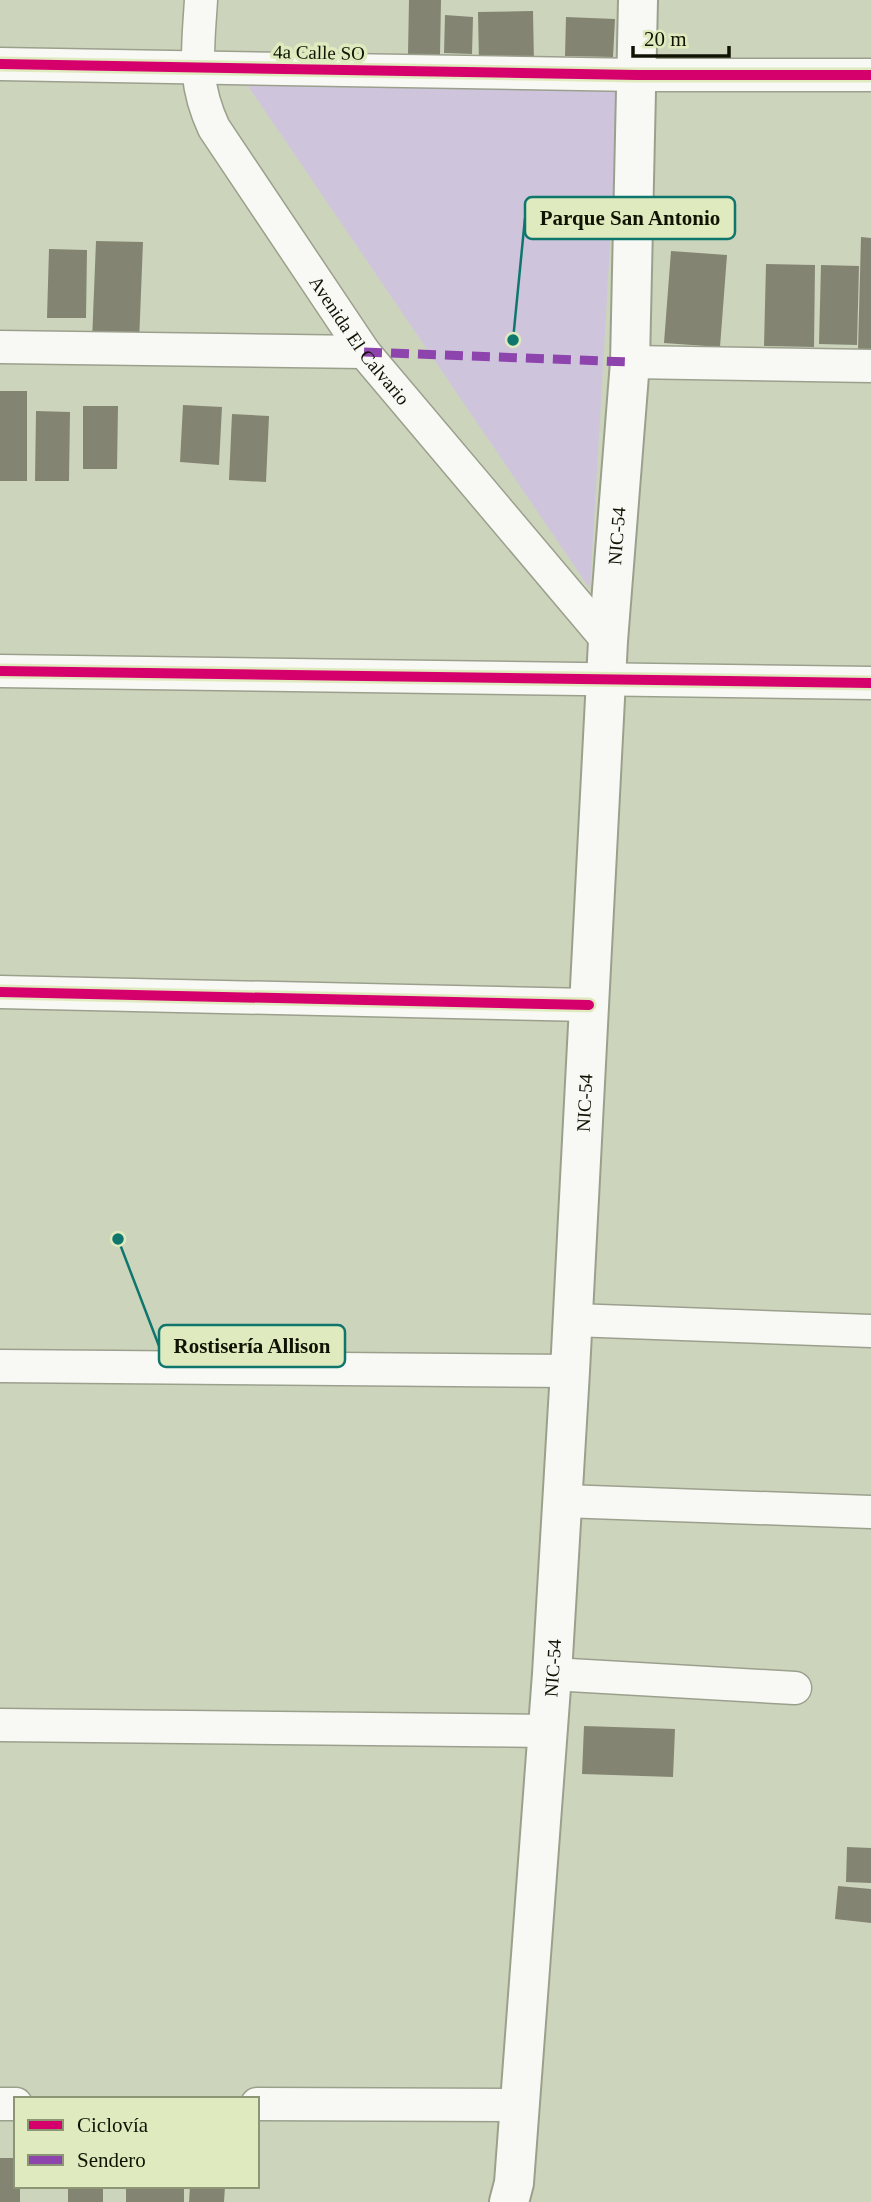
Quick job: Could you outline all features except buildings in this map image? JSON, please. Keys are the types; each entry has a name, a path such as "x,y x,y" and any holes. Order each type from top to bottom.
{"main road":[{"name":"NIC-54","path":"509,2202 514,2183 552,1674 608,641 630,362 638,0"}],"street":[{"name":"Avenida El Calvario","path":"201,0 197,67 203,104 214,128 364,352 608,641"},
{"name":"4a Calle SO","path":"0,64 637,75 871,75"},
{"path":"0,347 364,352"},
{"path":"630,362 871,366"},
{"path":"0,671 871,683"},
{"path":"0,992 589,1004"},
{"path":"573,1320 871,1331"},
{"path":"0,1366 570,1371"},
{"path":"563,1501 871,1512"},
{"path":"552,1674 795,1688"},
{"path":"0,1725 548,1731"},
{"path":"259,2104 520,2105"}],"shaded area":[{"path":"246,83 619,91 590,589"}],"marked path":[{"path":"364,352 630,362"}],"cycle path":[{"path":"0,64 637,75 871,75"},
{"path":"0,671 871,683"},
{"path":"0,992 589,1005"}],"place":[{"name":"Parque San Antonio","path":"513,340"},
{"name":"Rostisería Allison","path":"118,1239"}]}
